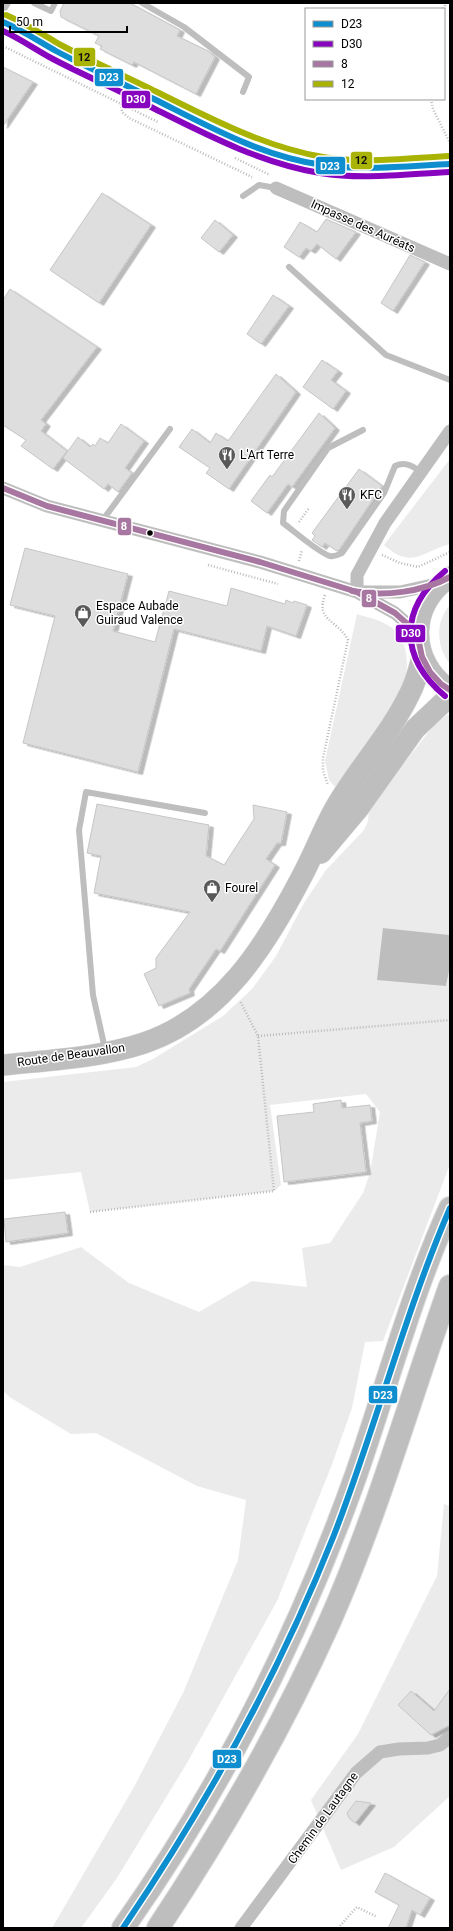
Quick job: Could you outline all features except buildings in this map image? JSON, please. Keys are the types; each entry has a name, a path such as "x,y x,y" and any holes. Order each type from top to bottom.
{"highway":[{"path":"123,1928 188,1828 247,1726 282,1656 327,1551 356,1476 413,1304 448,1210"},
{"path":"158,1928 198,1868 244,1791 278,1729 330,1620 382,1486 450,1286"}],"main road":[{"path":"3,22 56,51 189,117 256,146 305,162 361,168 450,164"},
{"path":"302,877 325,826 341,798 400,711 410,693 420,647 419,622 424,607 432,593 446,580"},
{"path":"420,647 430,672 441,684 450,690"},
{"path":"302,877 358,809 416,729 450,696"},
{"name":"Route de Beauvallon","path":"3,1065 105,1052 161,1037 186,1023 231,985 263,945 302,877"}],"street":[{"name":"Impasse des Auréats","path":"276,188 450,264"},
{"path":"357,592 357,575 376,552 385,523 420,470 450,431"},
{"path":"3,488 46,506 266,564 357,592 395,613 412,628 420,647"},
{"path":"357,592 400,592 446,580"},
{"name":"Chemin de Lautagne","path":"241,1928 356,1773 380,1752 399,1749 428,1748 440,1745 450,1737"}],"lane":[{"path":"3,11 8,3"},
{"path":"34,3 51,12 55,3"},
{"path":"142,3 184,27 249,77 243,92"},
{"path":"243,196 259,185 276,188"},
{"path":"289,267 386,355 450,380"},
{"path":"102,521 170,429"},
{"path":"363,430 328,448 284,511 283,523 309,542 330,556 336,556 342,553 384,493 396,466 401,463 420,470"},
{"path":"105,1052 93,995 79,830 86,792 205,813"}],"path":[{"path":"3,46 121,104 122,112 129,118 276,188"},
{"path":"431,100 433,109 450,143"},
{"path":"299,523 309,508"},
{"path":"376,552 400,563 418,567 450,552"},
{"path":"329,584 321,607 323,615 344,633 348,640 323,758 325,781 332,791"},
{"path":"90,1212 274,1191 258,1036 231,985"},
{"path":"258,1036 450,1020"},
{"path":"338,1928 357,1907 377,1917"}],"shaded area":[{"path":"450,459 450,544 417,557 402,557 384,545"},
{"path":"450,605 450,664 442,650 439,634 445,611"},
{"path":"357,614 384,623 398,634 405,648 407,665 403,688 338,790 329,780 325,761"},
{"path":"447,715 450,715 450,935 383,928 446,986 450,966 450,1164 383,1341 365,1342 352,1408 331,1467 277,1601 187,1763 117,1878 81,1928 52,1928 134,1787 183,1693 238,1560 246,1500 197,1486 96,1433 71,1434 11,1398 3,1391 3,1265 20,1267 81,1247 129,1283 199,1312 252,1281 307,1287 302,1248 330,1243 363,1193 370,1173 380,1112 366,1094 270,1105 281,1185 274,1191 90,1212 81,1172 3,1180 3,1082 136,1067 153,1059 223,1016 252,989 276,956 304,903 326,870 364,830 368,821 369,808 434,725"},
{"path":"383,928 450,935 450,966 446,986 377,980"},
{"path":"444,1504 450,1506 450,1796 394,1847 341,1870 311,1800 358,1734 437,1576"}],"transit line":[{"name":"12","path":"6,15 27,25 59,44 197,112 259,139 280,146 323,157 354,160 386,160 450,156"},
{"name":"D23","path":"3,22 56,51 215,130 257,148 279,155 323,165 355,168 386,168 450,164"},
{"name":"D30","path":"3,31 16,37 47,56 192,127 254,155 276,162 320,173 352,176 385,176 450,172"},
{"name":"8","path":"3,488 47,506 260,562 357,592 395,613 412,628 418,638 422,657 430,672 441,684 450,690"},
{"name":"D30","path":"445,571 430,586 419,601 413,617 410,633 413,649 419,665 430,681 445,696"},
{"name":"8","path":"352,591 364,593 402,592 415,590 450,577"},
{"name":"D23","path":"123,1928 184,1834 212,1786 290,1638 334,1535 418,1289 450,1208"}],"place":[{"name":"L'Art Terre","path":"227,470"},
{"name":"KFC","path":"347,510"},
{"name":"Espace Aubade Guiraud Valence","path":"83,628"},
{"name":"Fourel","path":"212,903"}]}
